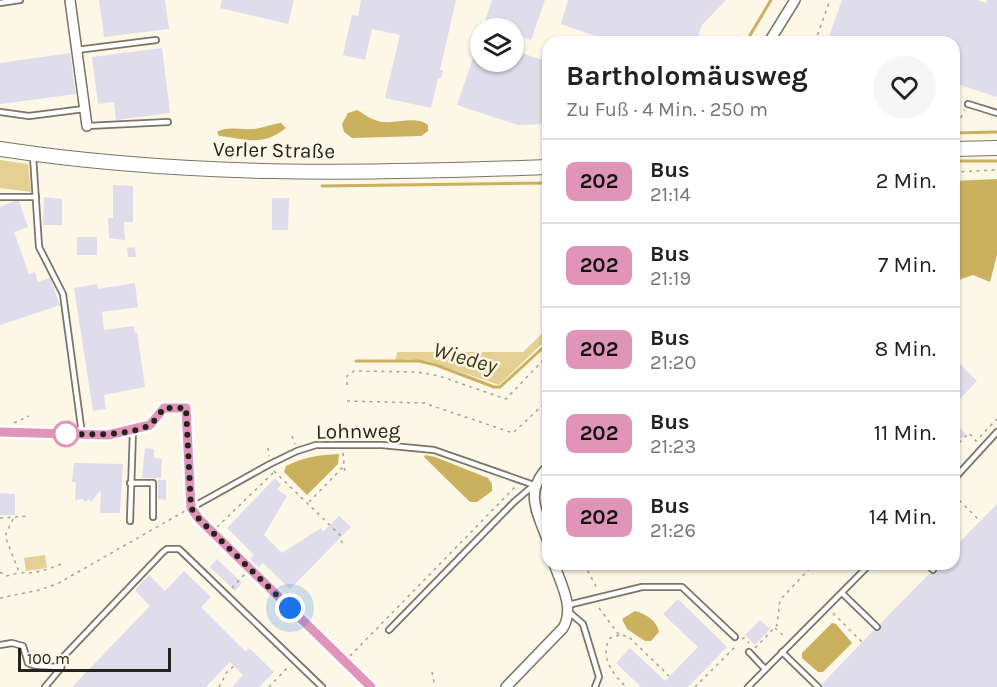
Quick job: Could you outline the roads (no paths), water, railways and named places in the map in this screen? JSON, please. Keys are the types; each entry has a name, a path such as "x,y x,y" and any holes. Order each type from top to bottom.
{"main road":[{"path":"960,149 997,148"},
{"name":"Verler Straße","path":"0,149 128,164 262,172 436,171 542,167"}],"street":[{"path":"70,0 87,126"},
{"path":"773,36 795,0"},
{"path":"0,432 108,435 150,425"},
{"path":"542,475 534,485 535,503 542,524"},
{"path":"506,687 563,628 568,609 556,570"}],"lane":[{"path":"0,3 20,0"},
{"path":"76,50 156,40"},
{"path":"968,104 997,113"},
{"path":"0,112 29,116 85,109"},
{"path":"87,126 168,122"},
{"path":"33,154 39,247 63,294 82,434"},
{"path":"0,197 36,196"},
{"path":"150,425 164,408 186,408 191,508 212,532 371,687"},
{"path":"130,521 133,430"},
{"path":"960,472 997,432"},
{"name":"Lohnweg","path":"191,508 270,464 316,445 341,444 434,450 534,485"},
{"path":"130,483 153,483 153,517"},
{"path":"389,630 518,498 534,485"},
{"path":"45,687 61,668 64,656 167,549 179,549 322,687"},
{"path":"748,687 864,570"},
{"path":"595,687 599,677 583,624 568,609 602,597 642,587 682,587 735,637"},
{"path":"842,593 877,627"},
{"path":"0,645 12,643 22,646 28,663 35,667 53,665 61,668"},
{"path":"749,652 765,669"},
{"path":"782,652 818,687"}],"waterway":[{"name":"Wiedey","path":"750,36 771,0"},
{"path":"960,133 997,132"},
{"path":"960,161 997,161"},
{"path":"322,186 542,183"},
{"name":"Wiedey","path":"356,361 419,361 494,387 500,387 542,348"}]}
